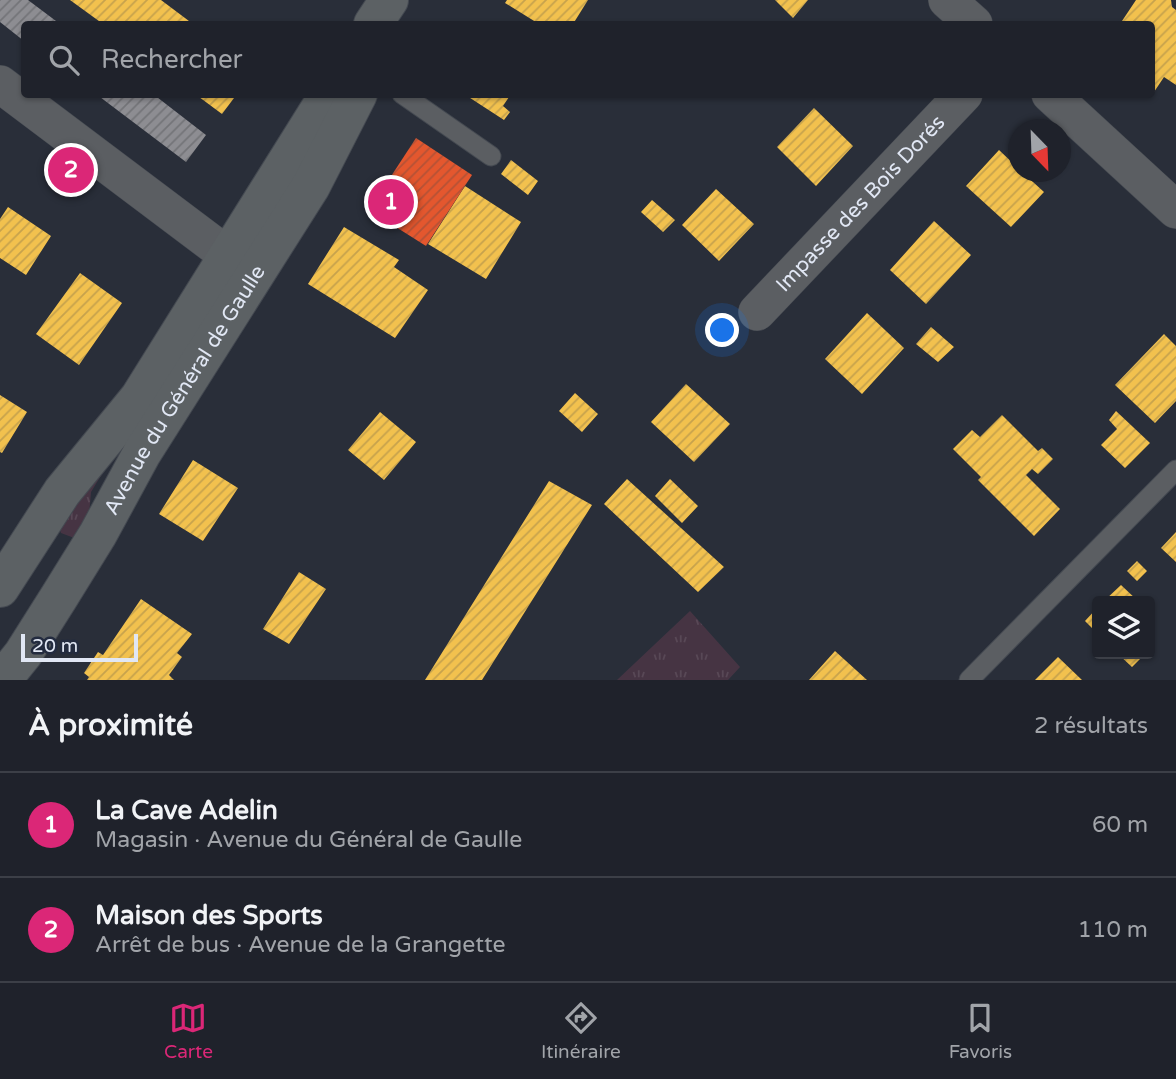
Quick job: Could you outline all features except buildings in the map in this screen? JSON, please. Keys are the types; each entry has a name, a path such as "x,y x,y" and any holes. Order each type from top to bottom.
{"main road":[{"path":"375,21 389,0"},
{"path":"404,21 418,0"},
{"name":"Avenue du Général de Gaulle","path":"2,680 23,654 81,562 242,265 327,98"},
{"name":"Avenue du Général de Gaulle","path":"0,588 62,492 242,265 311,187 356,98"},
{"path":"35,533 81,562"},
{"path":"0,597 43,623"}],"street":[{"path":"947,0 971,21"},
{"path":"0,84 242,265"},
{"name":"Impasse des Bois Dorés","path":"757,312 960,98"},
{"path":"1055,98 1176,210"}],"lane":[{"path":"408,98 491,156"},
{"path":"969,680 1176,470"}],"green space":[{"path":"119,446 91,492 88,527 77,539 61,533 56,518"},
{"path":"690,611 740,667 728,680 617,680"}],"place":[{"name":"Maison des Sports","path":"71,170"},
{"name":"La Cave Adelin","path":"391,202"}]}
